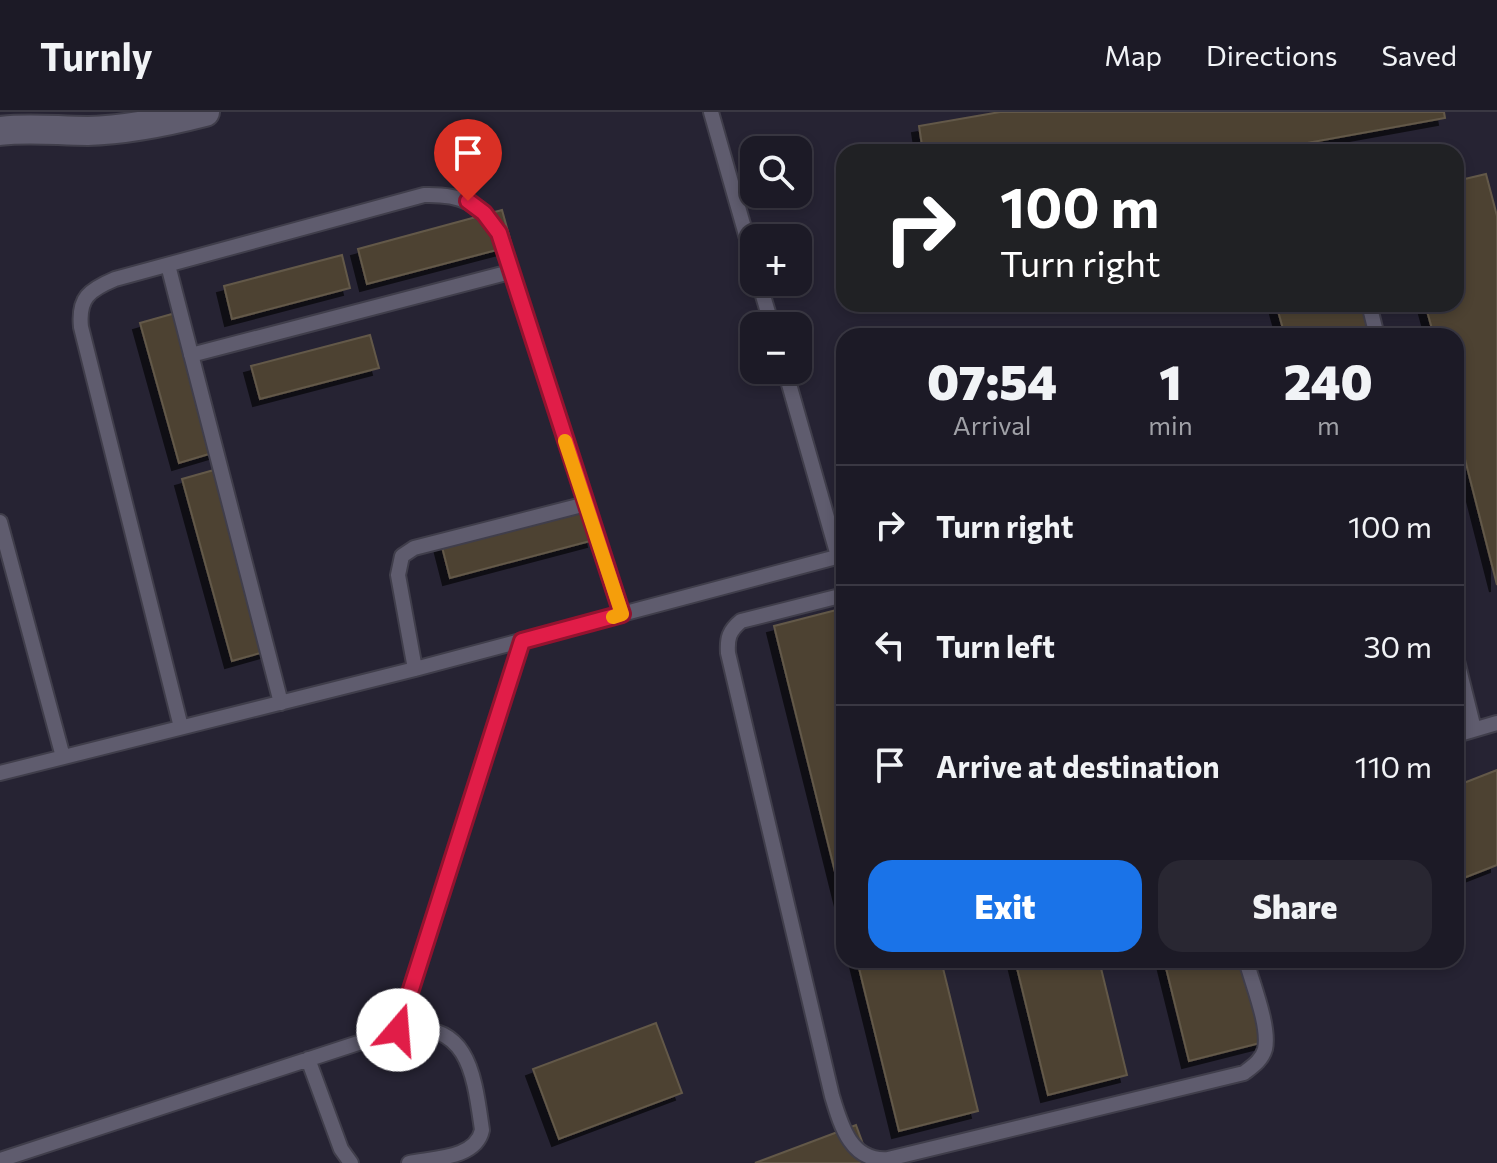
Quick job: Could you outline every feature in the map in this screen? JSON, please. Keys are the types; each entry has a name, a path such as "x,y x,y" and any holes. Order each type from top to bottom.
{"street":[{"path":"0,131 20,128 119,129 157,124 205,112"}],"lane":[{"path":"711,112 743,224"},
{"path":"181,727 79,310 86,296 100,285 424,195 451,195 468,201 484,213 499,233 622,614"},
{"path":"168,265 281,703"},
{"path":"191,355 510,272"},
{"path":"789,384 836,539"},
{"path":"415,669 398,575 402,556 414,548 586,504"},
{"path":"0,522 63,757"},
{"path":"0,773 415,669 836,557"},
{"path":"836,597 741,621 730,632 727,641 832,1096 841,1124 851,1142 864,1155 875,1160 888,1159 1244,1073 1258,1063 1265,1050 1266,1033 1248,968"},
{"path":"398,1030 522,641"},
{"path":"1464,689 1474,729"},
{"path":"1464,732 1497,723"},
{"path":"0,1160 398,1030 418,1027 436,1030 457,1045 470,1071 482,1130 480,1138 468,1150 409,1163"},
{"path":"308,1059 341,1149 351,1163"}],"building":[{"path":"1000,112 1444,112 1445,118 1301,144 922,144 919,126"},
{"path":"1486,174 1497,216 1497,585 1464,455 1464,328 1432,328 1427,312 1464,312 1464,179"},
{"path":"502,210 512,246 367,284 358,249"},
{"path":"342,255 350,288 232,319 224,286"},
{"path":"179,312 219,451 179,463 140,323"},
{"path":"1278,312 1373,312 1377,328 1283,328"},
{"path":"370,335 379,368 260,399 251,366"},
{"path":"221,468 271,650 232,661 182,479"},
{"path":"586,505 594,540 450,578 441,543"},
{"path":"836,610 836,876 774,626"},
{"path":"1497,770 1497,865 1464,878 1464,783"},
{"path":"859,968 943,968 978,1111 899,1131"},
{"path":"1017,968 1101,968 1127,1075 1048,1095"},
{"path":"1166,968 1250,968 1268,1041 1189,1061"},
{"path":"656,1023 682,1093 559,1139 533,1069"},
{"path":"856,1125 870,1163 755,1163"}],"slow traffic":[{"path":"565,441 622,614 613,617"}],"route":[{"path":"398,1030 522,641 622,614 499,233 484,213 468,201"}]}
